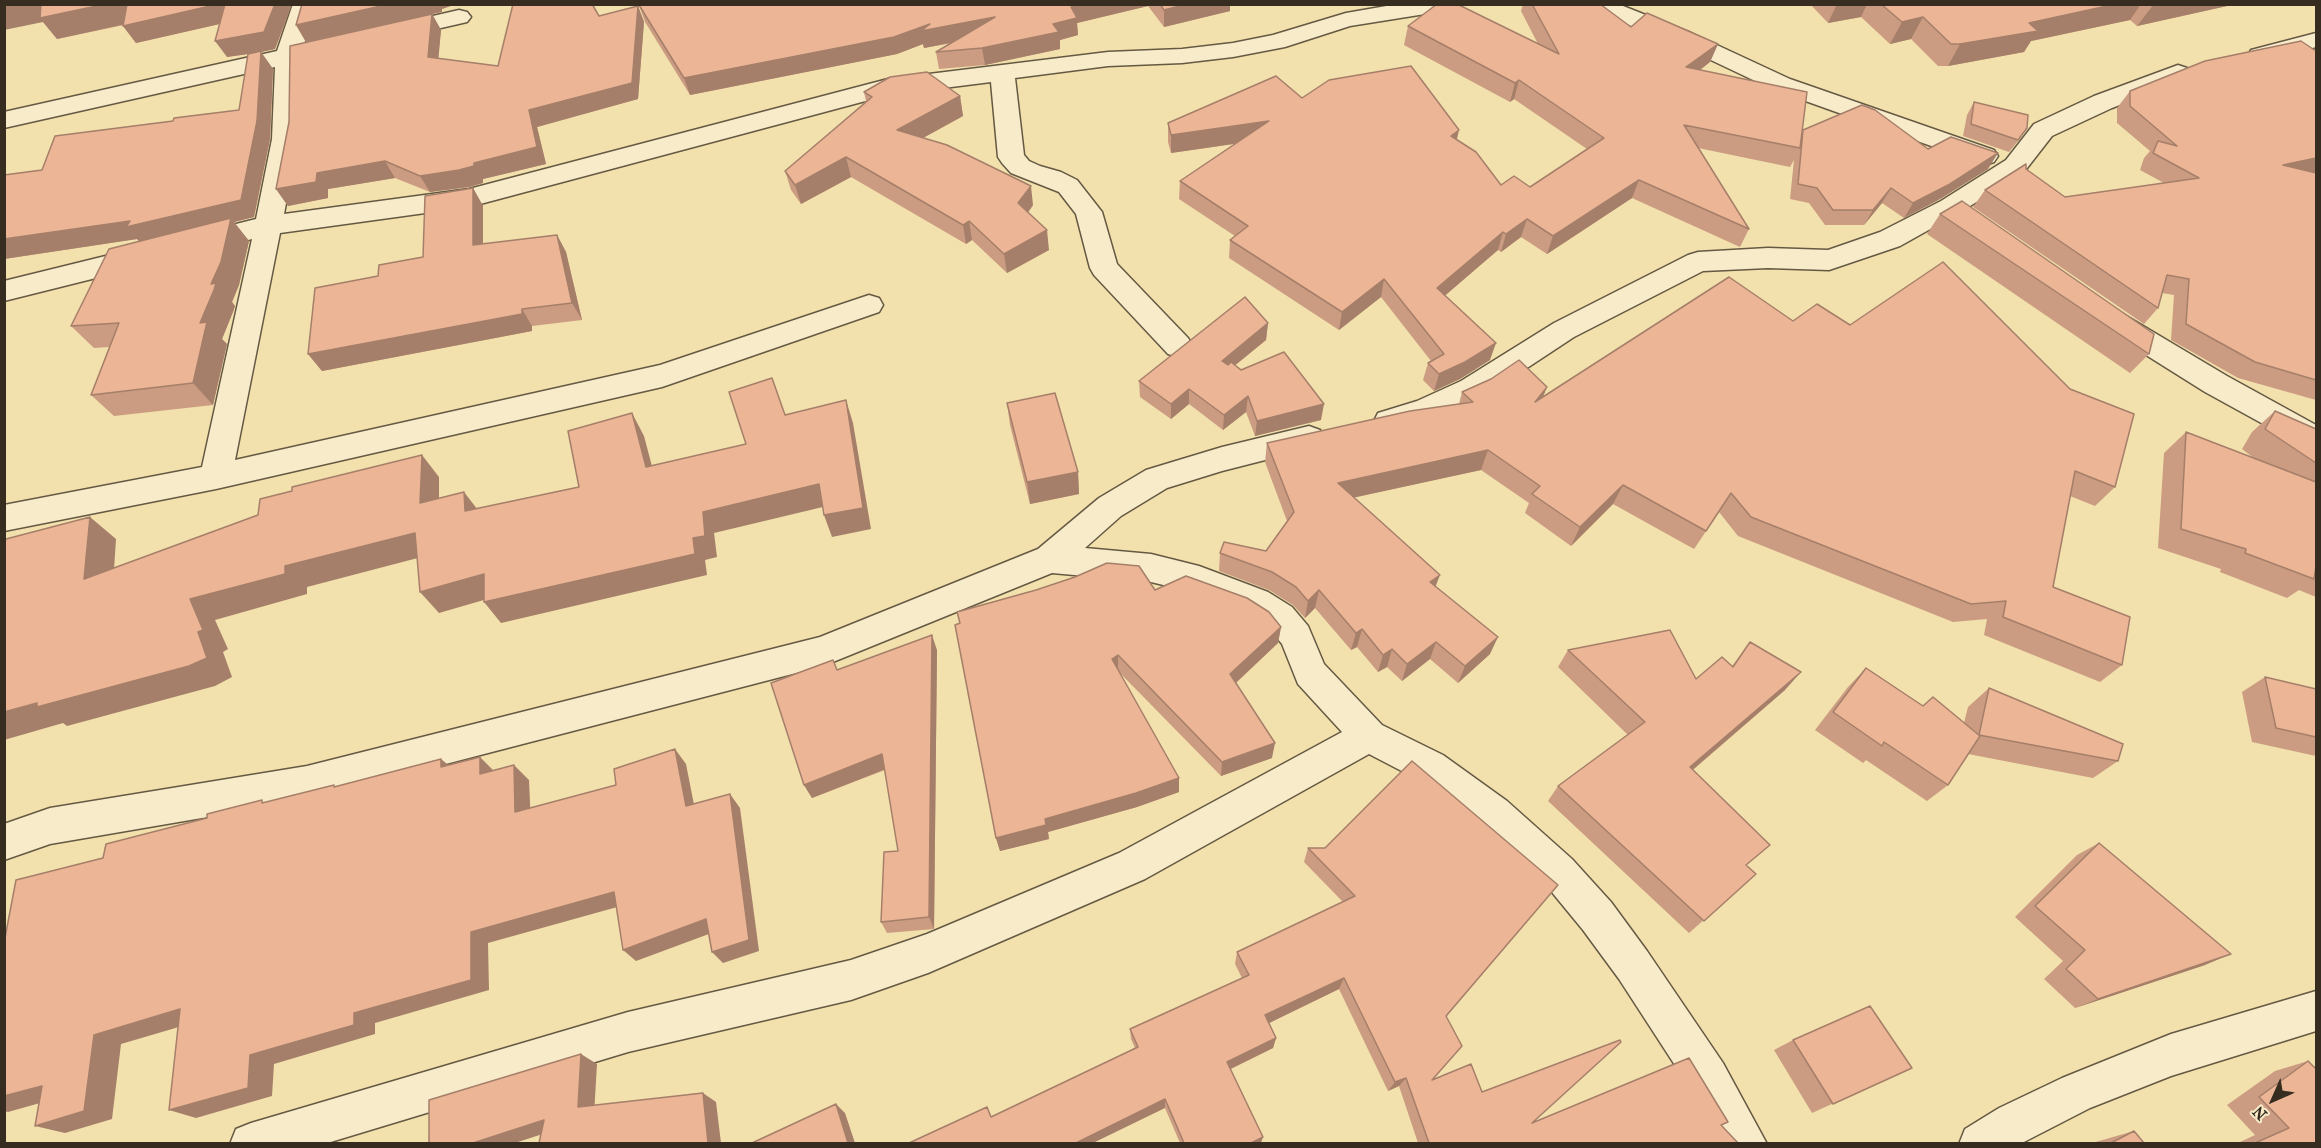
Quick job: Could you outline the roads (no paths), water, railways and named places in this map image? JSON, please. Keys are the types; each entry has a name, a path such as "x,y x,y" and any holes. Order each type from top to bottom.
{"street":[{"path":"216,477 285,139 305,4"},
{"path":"4,291 268,225 469,198 888,87 1108,59 1182,56 1233,50 1277,42 1346,20 1444,4"},
{"path":"1596,4 1664,30 1781,84 2015,166"},
{"path":"367,38 459,17"},
{"path":"2237,59 2316,40"},
{"path":"4,120 299,54"},
{"path":"4,842 50,826 307,783 823,651 1050,560 1110,507 1157,479 1222,459 1426,410 1472,389 1564,330 1698,262 1768,258 1829,260 1962,214 2015,166 2043,130 2103,102 2185,70 2206,66"},
{"path":"1002,71 1011,157 1032,173 1052,178 1068,186 1089,212 1104,268 1178,346"},
{"path":"2088,304 2135,336 2216,384 2316,439"},
{"path":"4,518 216,477 662,376 869,305"},
{"path":"1050,560 1151,568 1199,580 1229,594 1256,602 1280,617 1296,636 1310,673 1369,736 1430,767 1494,813 1559,872 1597,916 1633,965 1708,1078 1746,1143"},
{"path":"251,1143 628,1032 851,980 917,957 1132,866 1369,736"},
{"path":"1980,1143 2077,1093 2171,1055 2316,1011"}]}
